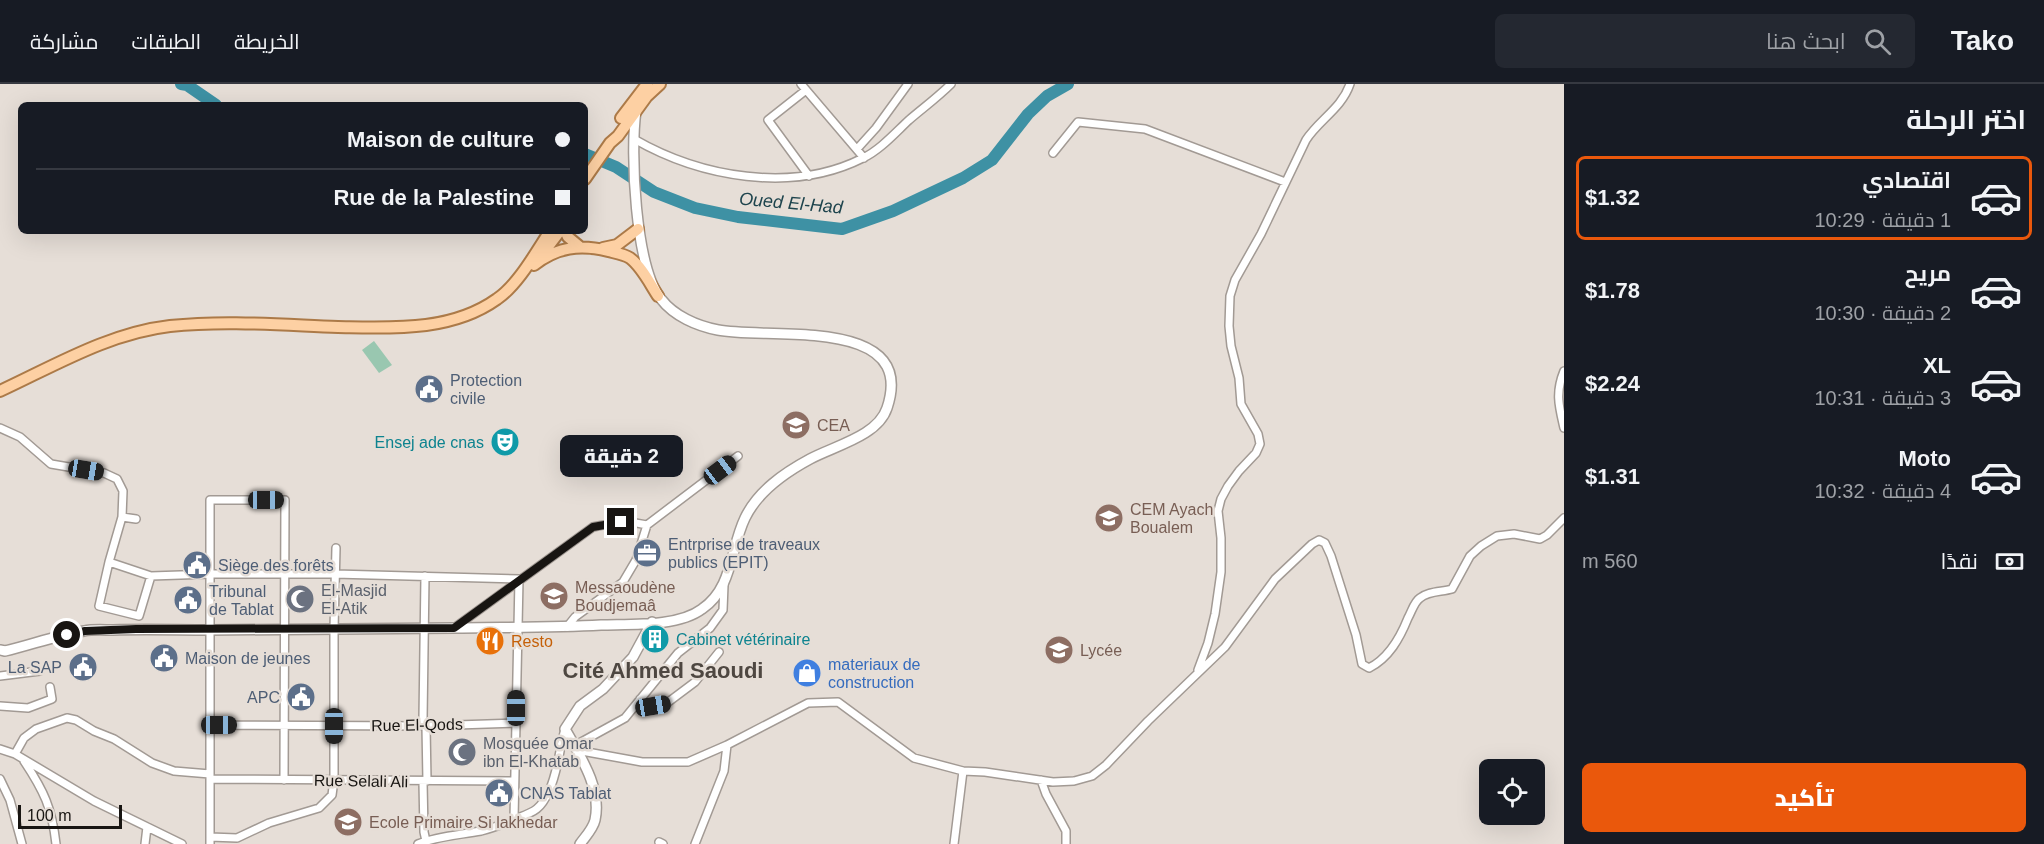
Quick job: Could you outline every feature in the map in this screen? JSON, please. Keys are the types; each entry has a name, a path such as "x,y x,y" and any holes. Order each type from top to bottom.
{"main road":[{"path":"610,143 619,135 654,85"},
{"path":"588,175 610,143 618,123 654,85"},
{"path":"636,111 634,156 638,229 658,296"},
{"path":"619,135 628,140 634,156"},
{"path":"600,249 617,244 638,229"},
{"path":"0,391 108,341 136,332 170,326 226,324 421,326 456,319 486,307 500,298 515,281 548,234"},
{"path":"534,265 558,234"},
{"path":"566,234 580,247"},
{"path":"2,652 85,631 567,628 683,619 700,611 715,599 724,585 738,533 760,495 806,461 860,436 872,428 886,413 891,376 888,366 872,349 858,343 801,335 720,330 700,325 685,318 658,296 632,259 625,255 580,247 555,251 515,281"},
{"path":"580,844 594,823 597,804 590,777 565,729 580,706 603,689 633,657 652,622"}],"street":[{"path":"857,149 909,84"},
{"path":"634,139 675,158 732,174 755,177 809,176 864,158 886,142 951,84"},
{"path":"1197,673 1215,614 1221,572 1218,511 1221,500 1234,478 1256,453 1260,444 1258,434 1240,404 1239,378 1228,326 1230,296 1235,280 1262,234 1305,140 1331,113 1348,91 1350,84"},
{"path":"809,176 768,120 804,87 864,158"},
{"path":"1053,153 1078,122 1119,125 1145,129 1285,182"},
{"path":"1564,371 1558,384 1557,399 1564,428"},
{"path":"0,428 20,436 51,464 104,473 117,479 123,491 122,517 99,606 139,616"},
{"path":"567,628 575,617 623,582 636,560 647,525 738,456"},
{"path":"284,780 285,500 210,500 210,840 237,837 269,823 319,808 332,795 336,548"},
{"path":"122,517 136,519"},
{"path":"575,748 642,762 688,762 727,745 808,703 838,702 914,759 963,771 1041,780 1074,781 1092,776 1106,765 1225,647 1275,579 1319,540 1325,543 1331,556 1356,635 1362,664 1369,668 1379,663 1393,647 1420,598 1452,589 1470,556 1481,546 1497,536 1514,534 1540,539 1564,518"},
{"path":"454,628 593,527 632,521 647,525"},
{"path":"109,562 151,576 336,574 519,579"},
{"path":"136,629 151,576"},
{"path":"425,576 423,719 426,726 424,832 426,841"},
{"path":"514,819 519,579"},
{"path":"575,748 625,718 678,653 710,628 723,610 724,585"},
{"path":"640,699 653,706 667,704 695,682 719,652"},
{"path":"0,676 40,671"},
{"path":"0,706 28,708 52,699 50,687"},
{"name":"Rue Selali Ali","path":"15,754 24,738 36,729 67,718 76,720 114,739 152,763 174,771 210,776 284,780 513,781"},
{"name":"Rue El-Qods","path":"210,725 426,726 516,723"},
{"path":"418,844 503,825 533,813 549,792 555,776 565,729"},
{"path":"694,844 724,771 727,745"},
{"path":"0,749 15,754 94,801 182,844"},
{"path":"23,760 46,798 53,820 56,844"},
{"path":"954,844 963,771"},
{"path":"0,779 10,800 22,844"},
{"path":"1041,780 1066,831 1066,844"},
{"path":"145,844 147,826"}],"green space":[{"path":"374,341 392,365 379,373 362,350"}],"waterway":[{"name":"Oued El-Had","path":"181,84 187,85 212,102"},
{"name":"Oued El-Had","path":"588,155 616,167 654,192 695,208 738,217 842,229 893,211 963,178 992,160 1028,114 1047,96 1068,84"}],"place":[{"name":"Protection civile","path":"429,389"},
{"name":"CEA","path":"796,425"},
{"name":"Ensej ade cnas","path":"505,442"},
{"name":"CEM Ayach Boualem","path":"1109,518"},
{"name":"Entrprise de traveaux publics (EPIT)","path":"647,553"},
{"name":"Siège des forêts","path":"197,565"},
{"name":"Messaoudène Boudjemaâ","path":"554,596"},
{"name":"El-Masjid El-Atik","path":"300,599"},
{"name":"Tribunal de Tablat","path":"188,600"},
{"name":"Cabinet vétérinaire","path":"655,639"},
{"name":"Resto","path":"490,641"},
{"name":"Lycée","path":"1059,650"},
{"name":"Maison de jeunes","path":"164,658"},
{"name":"La SAP","path":"83,667"},
{"name":"materiaux de construction","path":"807,673"},
{"name":"APC","path":"301,697"},
{"name":"Mosquée Omar ibn El-Khatab","path":"462,752"},
{"name":"CNAS Tablat","path":"499,793"},
{"name":"Ecole Primaire Si lakhedar","path":"348,822"}],"district":[{"name":"Cité Ahmed Saoudi","path":"663,670"}],"route":[{"path":"67,635 85,631 136,629 454,628 593,527 621,522"}]}
